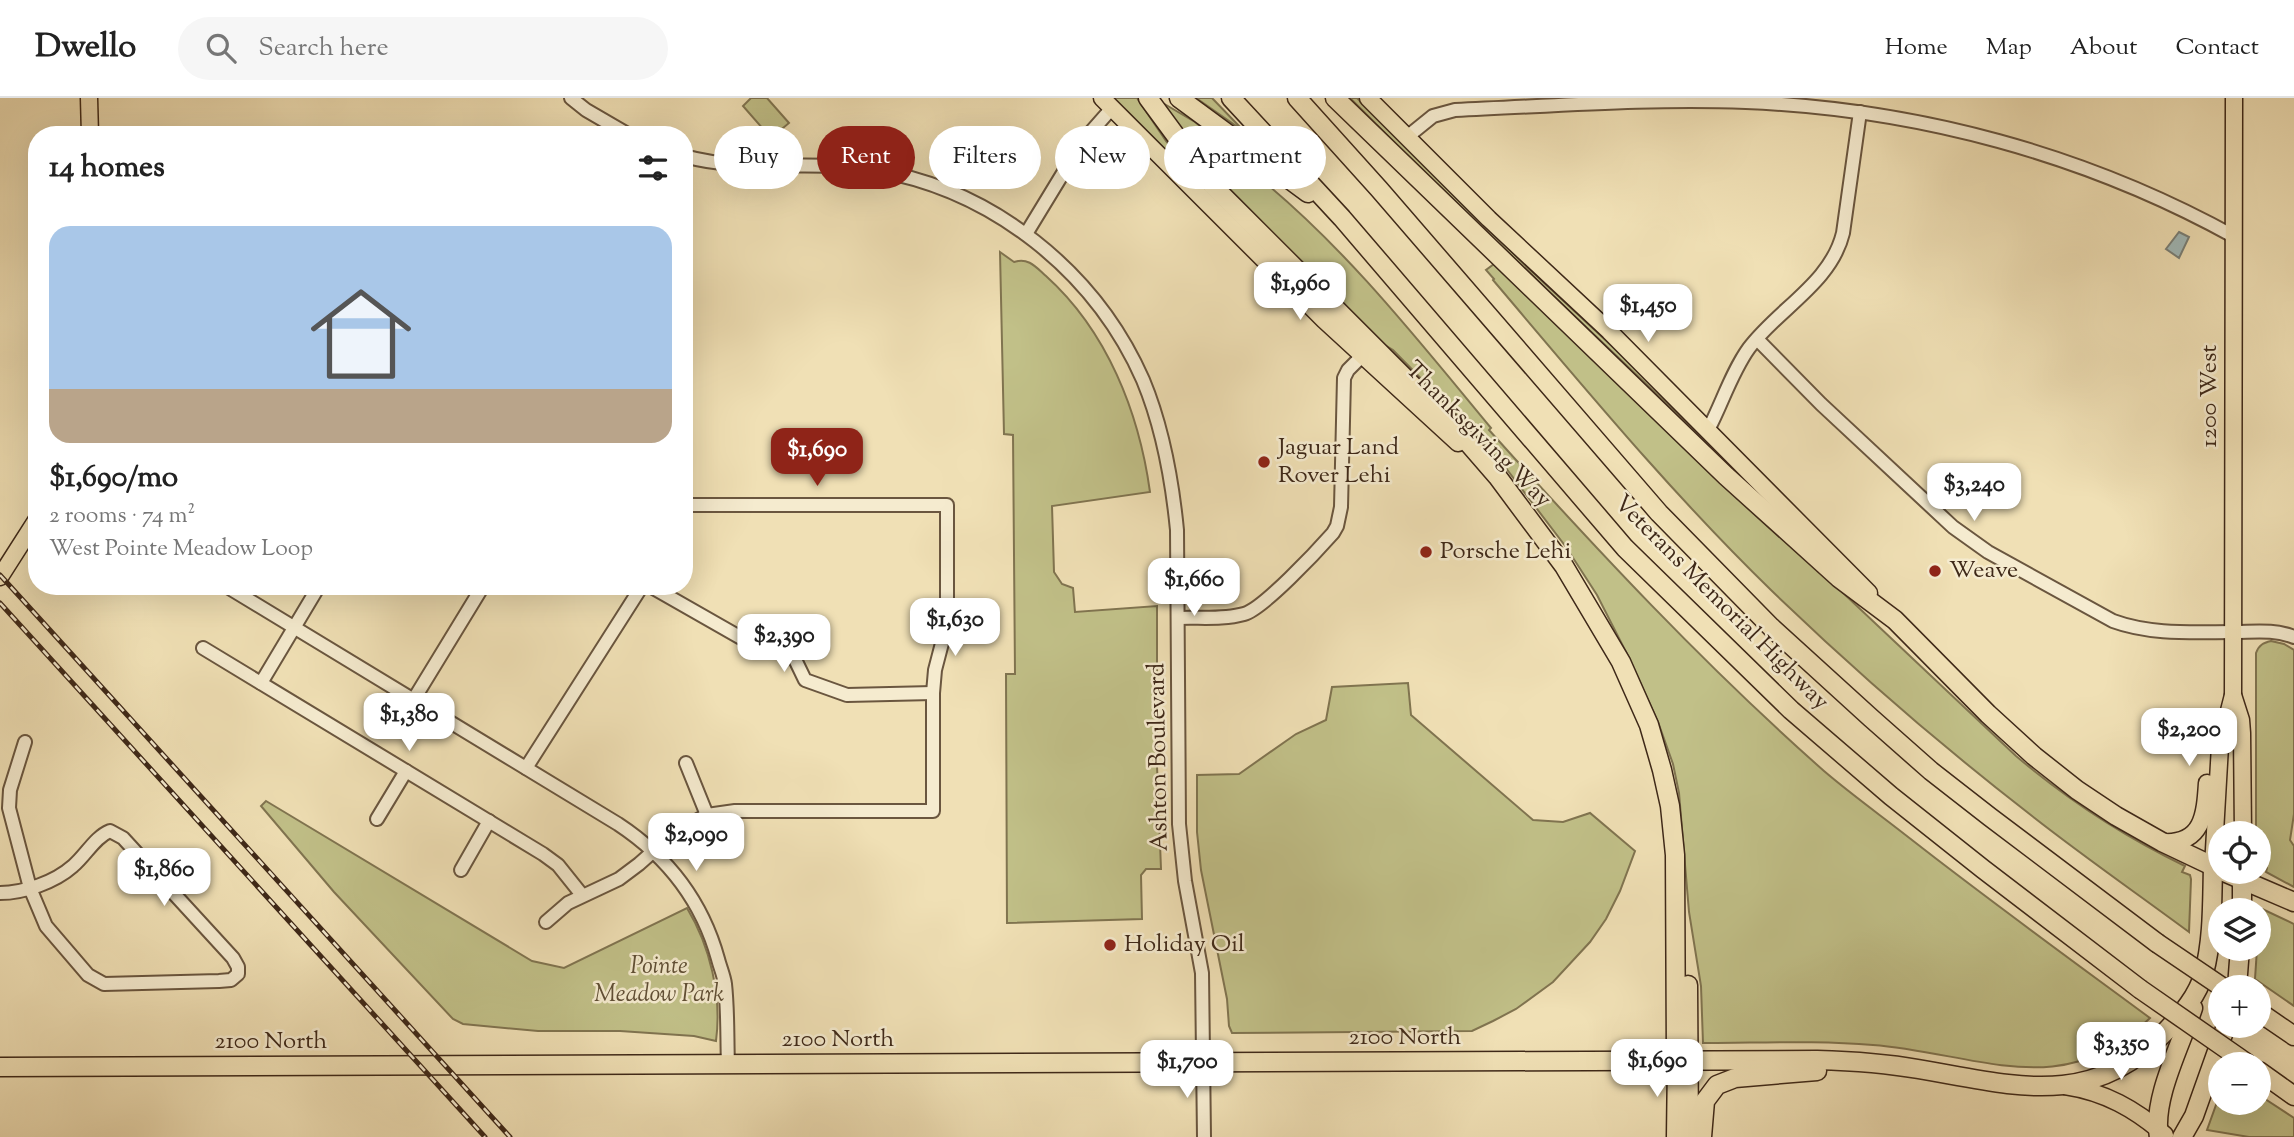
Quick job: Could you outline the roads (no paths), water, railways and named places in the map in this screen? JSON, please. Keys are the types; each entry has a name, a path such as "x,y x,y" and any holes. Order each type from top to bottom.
{"highway":[{"path":"1148,98 1212,185 1458,431 1519,504"},
{"path":"1179,98 1342,218"},
{"name":"Veterans Memorial Highway","path":"1231,98 1342,218 1625,548 1782,701 1891,796 1962,853 2140,989 2231,1052"},
{"name":"Veterans Memorial Highway","path":"1297,98 1380,189 1659,513 1771,627 1931,771 2157,943 2208,978"},
{"path":"1335,98 1726,476 1839,578 1895,620 1988,714 2034,756 2096,803 2162,842 2208,865"},
{"name":"Thanksgiving Way","path":"1519,504 1564,566 1630,680 1649,725 1662,770 1670,806 1675,855 1676,910 1688,969 1682,1061 1689,1137"},
{"name":"2100 North","path":"0,1067 1817,1060 1909,1067 1995,1084 2064,1086 2093,1080 2136,1058 2169,1027 2200,985 2217,884"},
{"path":"2259,884 2294,902"},
{"path":"2161,1134 2160,1102 2200,985"},
{"path":"2271,1020 2294,1036"},
{"path":"2182,1137 2194,1116 2221,1038"},
{"path":"1702,1137 1703,1107 1708,1094 1717,1085 1735,1078 1858,1070 1995,1084"},
{"path":"2271,1080 2294,1096"},
{"path":"2194,1116 2195,1137"}],"main road":[{"path":"89,98 90,126"},
{"path":"1368,98 1555,282 1609,331 1895,620"},
{"name":"1200 West","path":"2219,821 2220,746 2233,695 2234,98"},
{"name":"Thanksgiving Way","path":"1107,103 1362,356 1450,435 1519,504"},
{"path":"0,578 28,533"},
{"name":"1200 West","path":"2233,695 2241,720 2243,821"},
{"path":"2162,842 2185,838 2203,821 2209,745 2217,727 2226,720"},
{"path":"1675,1137 1682,1061"},
{"path":"2064,1086 2111,1098 2134,1110 2161,1134"}],"street":[{"path":"571,98 613,126"},
{"path":"1407,137 1433,116 1455,110 1632,101 1707,101 1784,104 1860,112 1969,132 2046,155 2140,191 2235,237"},
{"path":"1026,233 1107,103"},
{"path":"1708,430 1741,361 1757,339 1824,271 1838,249 1843,233 1860,112"},
{"name":"Ashton Boulevard","path":"693,158 729,165 852,167 900,175 972,201 1026,233 1060,263 1092,298 1126,347 1143,381 1160,430 1173,492 1177,530 1180,844 1201,968 1204,1137"},
{"path":"1757,339 1821,404 1952,527 1988,552 2123,625 2153,631 2272,631 2294,637"},
{"path":"1178,618 1234,617 1249,613 1266,600 1338,526 1341,507 1344,378 1362,356"},
{"path":"546,922 557,910 582,895 596,892 619,879 674,833 707,815 735,810 933,811 933,693 935,670 947,624 947,505 693,507"},
{"path":"241,595 635,835 653,850 677,874 694,900 714,943 725,982 728,1065"},
{"path":"261,683 314,595"},
{"path":"414,699 478,595"},
{"path":"526,768 636,595"},
{"path":"666,595 764,652 791,651 805,680 847,695 933,693"},
{"path":"203,648 558,865 582,895"},
{"path":"0,892 30,888 51,880 72,868 101,835 110,831 123,838 233,958 238,974 231,980 219,981 104,984 88,975 46,926 30,888 9,808 16,765 25,742"},
{"path":"686,763 707,815"},
{"path":"377,819 407,771"},
{"path":"461,870 489,821"}],"water":[{"path":"2179,232 2189,237 2179,258 2166,249"}],"railway":[{"path":"0,575 510,1137"},
{"path":"0,603 485,1137"}],"place":[{"name":"Jaguar Land Rover Lehi","path":"1264,462"},
{"name":"Porsche Lehi","path":"1426,552"},
{"name":"Weave","path":"1935,571"},
{"name":"Holiday Oil","path":"1110,945"}],"park label":[{"name":"Pointe Meadow Park","path":"659,981"}]}
